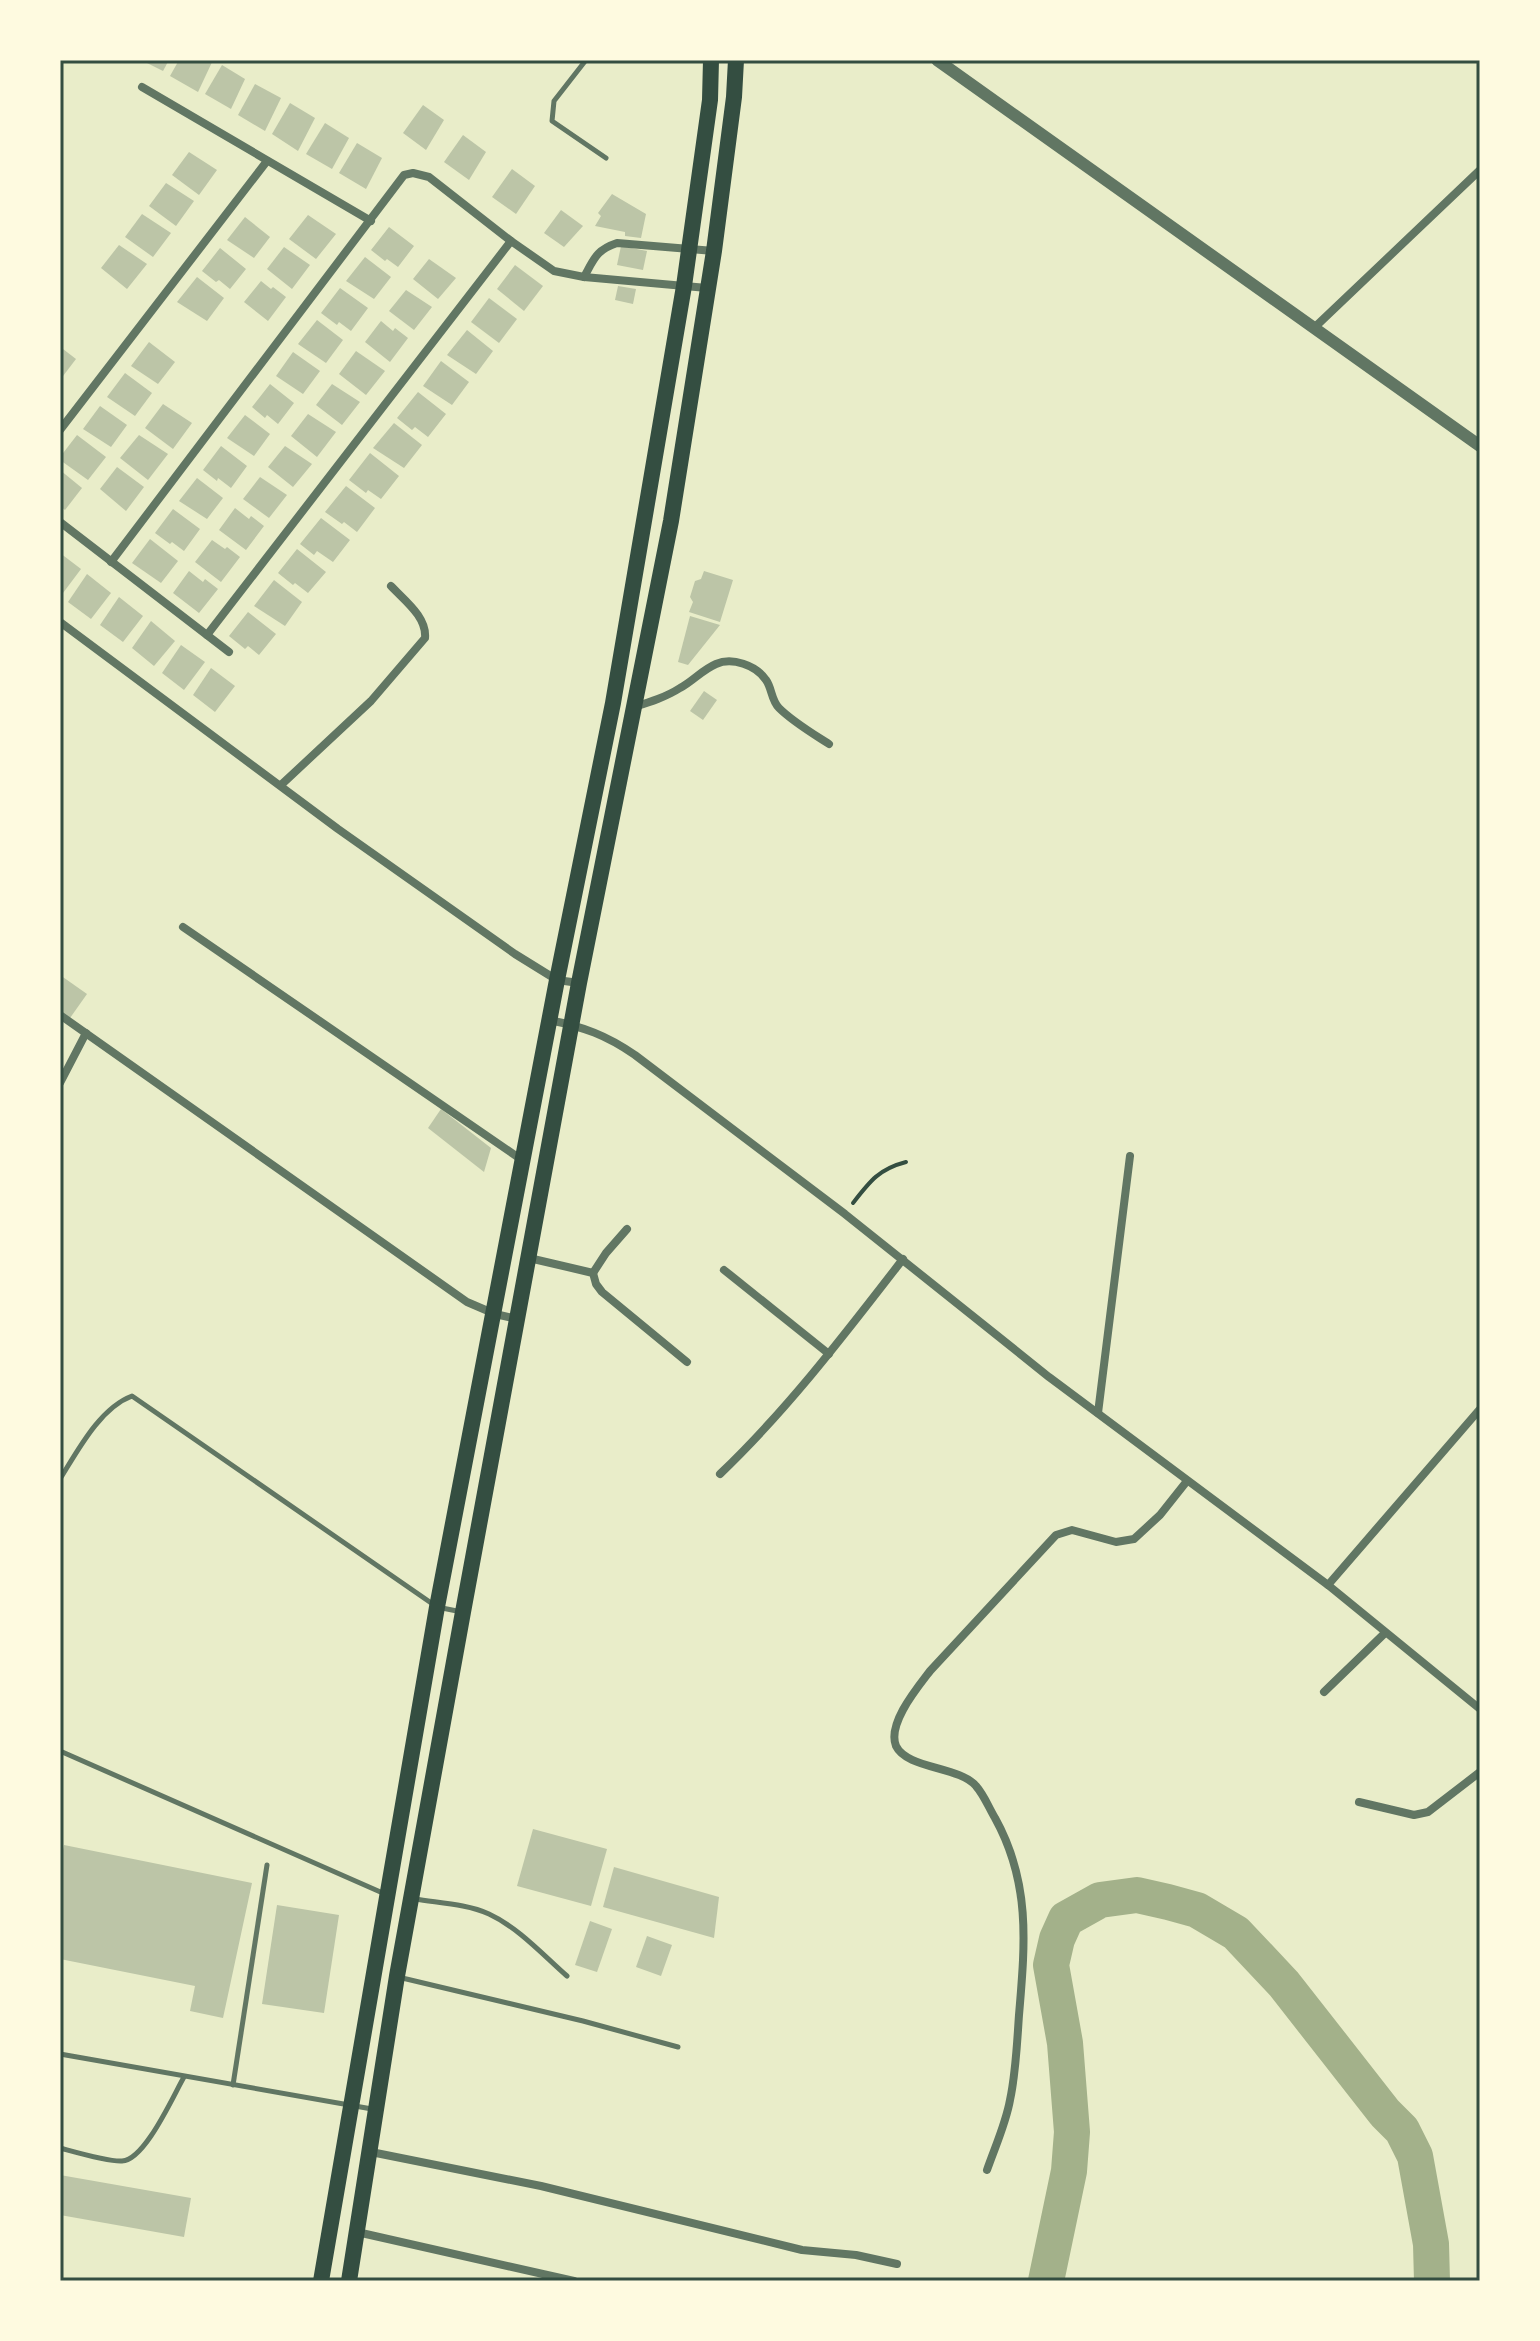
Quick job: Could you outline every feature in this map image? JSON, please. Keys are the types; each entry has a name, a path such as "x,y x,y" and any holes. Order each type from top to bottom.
{"highway":[{"path":"321,2281 437,1607 613,703 684,286 710,100 711,60"},
{"path":"349,2281 397,1976 463,1612 579,983 671,521 714,251 736,60"},
{"path":"644,517 671,521"},
{"path":"476,1410 501,1416"}],"street":[{"path":"937,60 1480,446"},
{"path":"142,87 371,221"},
{"path":"60,430 267,161"},
{"path":"1315,327 1480,170"},
{"path":"111,562 404,175 413,173 429,177 554,271 584,277 707,288"},
{"path":"207,635 511,241"},
{"path":"584,277 596,255 617,243 714,251"},
{"path":"60,522 229,652"},
{"path":"281,785 371,701 425,638 426,629 421,618 391,586"},
{"path":"60,622 515,954 557,980 579,983"},
{"path":"634,707 674,692 698,673 716,664 737,662 766,679 776,706 829,744"},
{"path":"183,927 523,1160"},
{"path":"60,1015 467,1302 495,1314 518,1319"},
{"path":"549,1020 605,1036 635,1055 845,1214 1098,1413 1328,1585 1480,1709"},
{"path":"60,1083 86,1033"},
{"path":"1098,1413 1130,1156"},
{"path":"627,1229 593,1273 596,1284 687,1362"},
{"path":"529,1258 593,1273"},
{"path":"720,1474 829,1354 903,1259"},
{"path":"724,1270 829,1354"},
{"path":"1328,1585 1480,1409"},
{"path":"987,2170 1010,2102 1016,2056 1025,1921 1016,1868 1007,1841 976,1786 966,1778 908,1757 897,1749 895,1727 914,1692 930,1671 1056,1535 1072,1530 1116,1542 1134,1539 1160,1515 1187,1481"},
{"path":"1324,1692 1385,1633"},
{"path":"1359,1802 1414,1815 1428,1812 1480,1772"},
{"path":"371,2152 541,2186 802,2250 856,2255 897,2264"},
{"path":"356,2232 574,2281"}],"lane":[{"path":"586,60 554,101 552,121 606,158"},
{"path":"60,1479 106,1411 132,1396 437,1607 463,1612"},
{"path":"60,1751 387,1895"},
{"path":"233,2085 267,1865"},
{"path":"411,1898 488,1914 513,1928 567,1976"},
{"path":"397,1976 678,2047"},
{"path":"60,2054 377,2110"},
{"path":"60,2148 123,2161 133,2158 149,2138 184,2076"}],"path":[{"path":"845,1214 871,1180 885,1168 906,1162"}],"building":[{"path":"141,60 169,60 163,71"},
{"path":"179,60 213,60 198,92 170,76"},
{"path":"222,65 245,79 231,109 205,94"},
{"path":"255,84 281,98 265,131 238,115"},
{"path":"290,103 315,118 298,151 272,134"},
{"path":"423,105 444,120 426,150 403,133"},
{"path":"325,123 349,138 332,169 306,154"},
{"path":"463,135 486,152 469,180 444,162"},
{"path":"357,143 382,158 366,189 339,173"},
{"path":"189,152 217,170 199,195 172,175"},
{"path":"512,169 535,186 516,214 492,197"},
{"path":"166,183 194,201 176,226 149,206"},
{"path":"612,194 646,214 641,238 595,226 601,216 598,213"},
{"path":"561,210 583,226 564,247 544,233"},
{"path":"142,214 171,233 153,257 125,237"},
{"path":"308,215 336,234 316,259 289,239"},
{"path":"245,217 270,237 254,258 227,240"},
{"path":"389,227 414,246 398,267 371,250"},
{"path":"119,245 147,264 127,289 101,268"},
{"path":"621,246 647,251 643,270 617,265"},
{"path":"284,247 310,265 292,289 267,269"},
{"path":"220,248 246,269 230,289 202,271"},
{"path":"365,257 391,277 374,299 346,281"},
{"path":"429,259 456,278 438,299 413,279"},
{"path":"515,265 543,286 524,311 497,289"},
{"path":"197,277 224,298 207,321 177,302"},
{"path":"261,281 286,297 268,321 244,302"},
{"path":"618,286 636,289 633,304 615,300"},
{"path":"340,288 368,308 351,331 321,313"},
{"path":"406,290 432,307 414,330 389,311"},
{"path":"489,298 517,319 499,343 471,322"},
{"path":"317,320 343,340 326,363 298,344"},
{"path":"381,321 408,338 390,362 365,342"},
{"path":"467,330 493,351 476,374 447,355"},
{"path":"149,342 175,362 158,384 131,366"},
{"path":"60,350 76,359 60,380"},
{"path":"356,351 385,371 366,395 339,374"},
{"path":"293,352 320,371 303,394 276,376"},
{"path":"441,361 469,382 452,405 423,386"},
{"path":"125,373 152,393 135,416 107,397"},
{"path":"270,384 294,403 278,424 252,407"},
{"path":"332,384 360,402 342,425 316,405"},
{"path":"418,392 446,414 428,437 397,418"},
{"path":"163,404 192,423 173,449 145,428"},
{"path":"100,406 127,425 111,447 83,429"},
{"path":"308,414 336,432 317,457 291,436"},
{"path":"245,415 270,434 254,456 227,438"},
{"path":"394,423 422,445 404,468 373,448"},
{"path":"77,435 106,457 88,480 60,460"},
{"path":"139,435 168,454 148,480 120,458"},
{"path":"221,446 247,466 231,488 203,470"},
{"path":"285,446 312,464 293,487 268,467"},
{"path":"370,453 399,476 381,499 368,490 366,493 349,480"},
{"path":"117,467 144,487 126,511 100,489"},
{"path":"60,470 82,488 65,510 60,506"},
{"path":"260,477 287,495 269,518 243,499"},
{"path":"197,478 223,498 207,519 179,501"},
{"path":"346,486 375,508 357,532 325,512"},
{"path":"235,508 264,526 246,550 219,530"},
{"path":"173,509 200,529 184,551 155,533"},
{"path":"321,518 350,540 333,562 317,551 314,555 300,544"},
{"path":"150,539 178,561 161,583 132,563"},
{"path":"212,540 240,557 221,582 195,562"},
{"path":"297,549 326,572 308,593 278,573"},
{"path":"60,553 81,569 60,597"},
{"path":"189,571 218,589 199,613 173,593"},
{"path":"704,571 733,580 720,622 689,612 695,581 701,579"},
{"path":"87,574 111,593 91,619 68,602"},
{"path":"274,580 302,602 285,626 254,606"},
{"path":"119,597 143,616 123,642 100,625"},
{"path":"248,612 276,634 259,655 248,646 245,649 229,636"},
{"path":"690,616 720,625 688,665 678,662"},
{"path":"151,621 175,641 154,666 132,648"},
{"path":"181,645 205,662 184,690 162,673"},
{"path":"211,668 235,686 215,712 193,695"},
{"path":"704,691 717,700 703,720 690,711"},
{"path":"60,975 87,994 70,1018 60,1011"},
{"path":"441,1109 491,1148 484,1172 428,1128"},
{"path":"533,1829 607,1849 591,1906 517,1886"},
{"path":"64,1845 252,1883 223,2018 190,2011 195,1986 60,1959 60,1864"},
{"path":"614,1867 719,1897 714,1938 603,1907"},
{"path":"277,1905 339,1915 324,2013 262,2004"},
{"path":"590,1921 612,1929 597,1972 575,1965"},
{"path":"647,1936 672,1945 661,1976 636,1967"},
{"path":"60,2175 191,2198 184,2237 60,2215"}],"waterway":[{"path":"1046,2281 1069,2171 1072,2132 1065,2043 1051,1965 1057,1939 1066,1919 1100,1900 1137,1895 1197,1910 1236,1933 1284,1984 1385,2113 1402,2130 1415,2156 1431,2244 1432,2281"}]}
